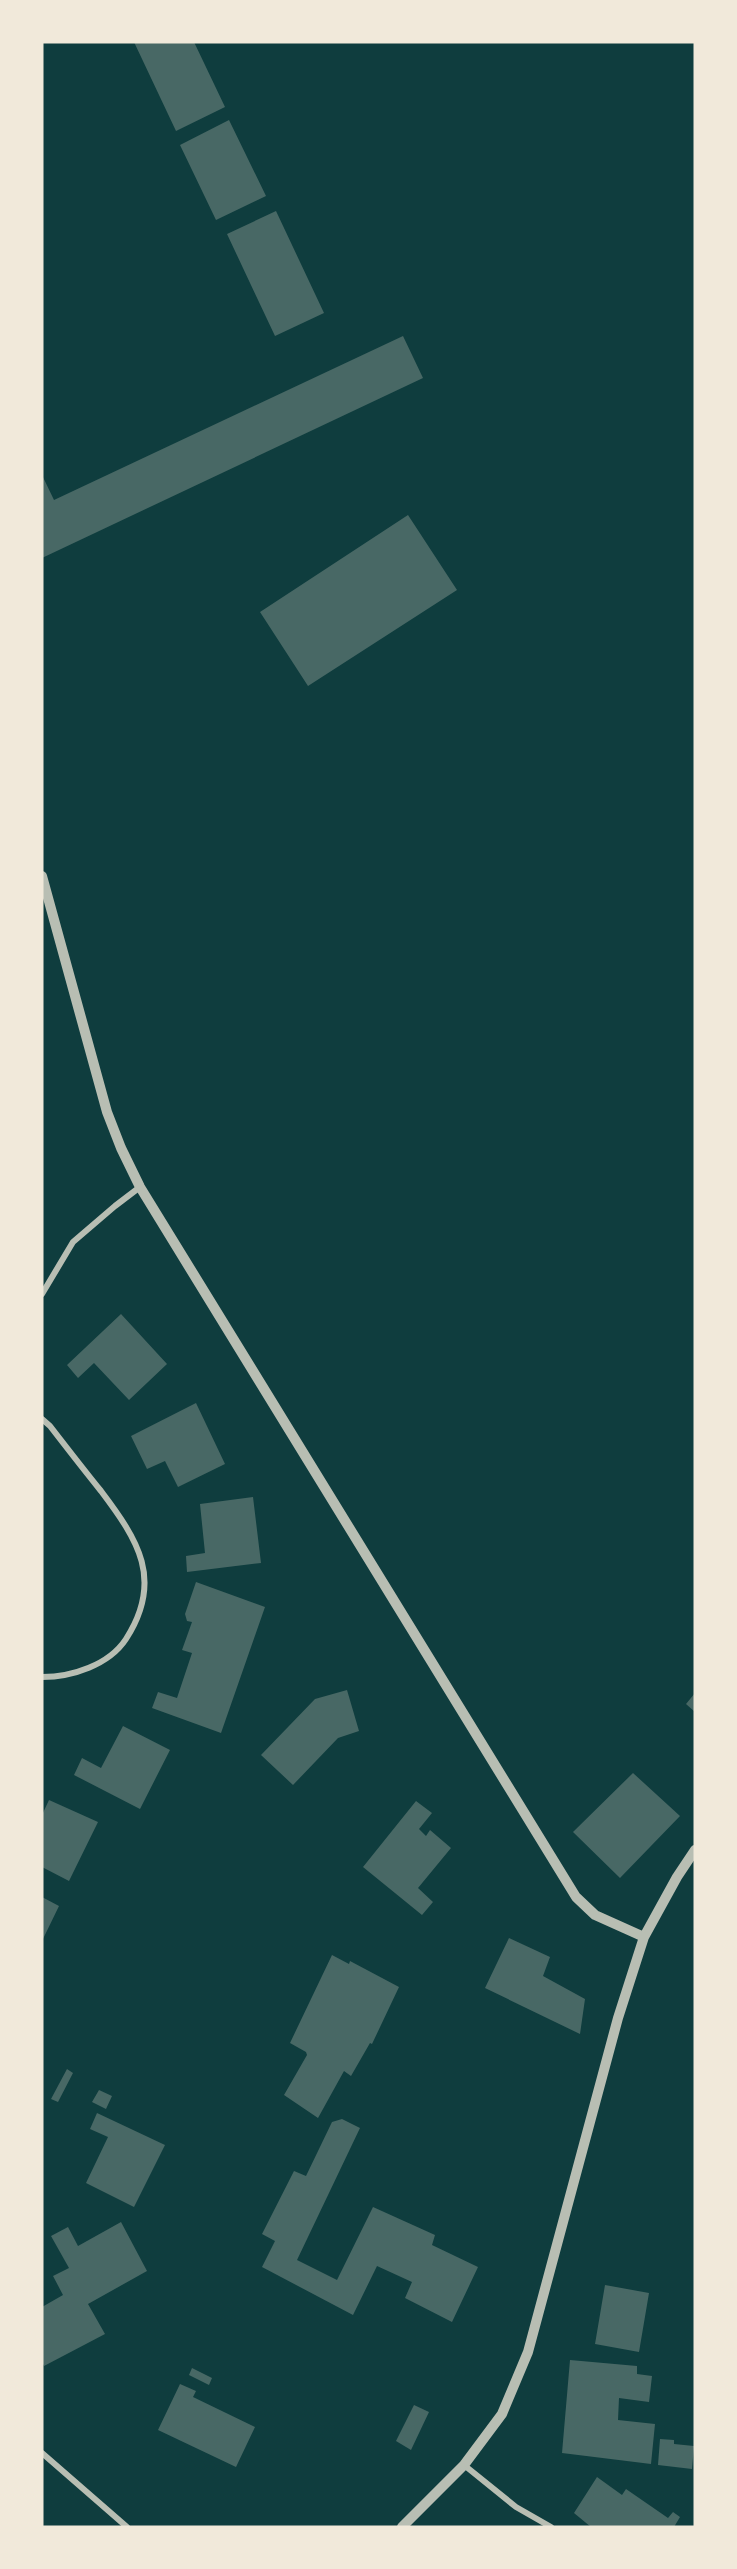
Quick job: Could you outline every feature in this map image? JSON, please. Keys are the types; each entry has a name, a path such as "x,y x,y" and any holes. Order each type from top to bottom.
{"street":[{"path":"42,876 104,1102 121,1148 140,1187 576,1897 595,1915 644,1937"},
{"path":"42,1294 73,1242 140,1187"},
{"path":"42,1419 50,1426 132,1535 144,1567 146,1588 134,1627 122,1645 108,1658 81,1671 42,1677"},
{"path":"402,2527 465,2465 502,2414 528,2352 615,2029 644,1937 676,1878 695,1851"},
{"path":"42,2453 127,2527"},
{"path":"465,2465 516,2506 551,2527"}],"building":[{"path":"134,42 194,42 225,107 176,131"},
{"path":"229,120 266,196 216,220 180,145"},
{"path":"276,211 324,313 275,336 227,234"},
{"path":"403,336 423,378 42,558 42,475 54,500"},
{"path":"408,515 457,590 308,686 260,612"},
{"path":"121,1314 167,1364 129,1400 94,1363 78,1378 67,1365"},
{"path":"196,1403 225,1464 178,1487 165,1461 147,1469 131,1436"},
{"path":"253,1497 261,1563 187,1572 186,1556 205,1553 200,1504"},
{"path":"196,1582 265,1607 221,1733 152,1708 158,1692 177,1698 192,1653 182,1650 192,1622 187,1621 185,1614"},
{"path":"347,1690 359,1731 338,1738 293,1785 261,1755 315,1699"},
{"path":"695,1693 695,1712 686,1704"},
{"path":"123,1726 170,1750 140,1809 74,1775 82,1758 101,1768"},
{"path":"633,1773 680,1816 620,1878 573,1832"},
{"path":"49,1800 98,1822 69,1881 42,1867 42,1815"},
{"path":"416,1801 432,1813 419,1829 426,1836 430,1830 451,1848 418,1888 433,1902 422,1915 363,1867"},
{"path":"42,1897 59,1906 42,1941"},
{"path":"509,1938 550,1957 543,1976 585,1999 580,2034 485,1988"},
{"path":"332,1955 349,1964 350,1961 399,1987 372,2044 370,2043 351,2076 344,2071 318,2118 284,2095 307,2055 306,2052 290,2043"},
{"path":"67,2069 73,2073 58,2102 51,2099"},
{"path":"99,2090 112,2096 106,2109 92,2102"},
{"path":"97,2113 165,2145 134,2207 86,2183 108,2137 90,2129"},
{"path":"342,2119 360,2128 297,2260 337,2280 373,2207 435,2235 432,2245 478,2267 452,2322 405,2298 412,2282 377,2266 353,2315 262,2267 275,2241 262,2234 294,2171 306,2176 332,2122"},
{"path":"121,2222 147,2271 88,2304 105,2334 44,2366 42,2362 42,2307 63,2295 53,2276 69,2268 51,2236 68,2227 78,2246"},
{"path":"605,2285 649,2293 639,2352 595,2344"},
{"path":"570,2360 637,2366 637,2374 652,2376 649,2402 619,2398 618,2420 655,2424 651,2464 562,2453"},
{"path":"192,2368 212,2378 209,2385 189,2375"},
{"path":"180,2384 196,2391 193,2397 255,2427 236,2467 158,2430"},
{"path":"414,2405 429,2412 411,2450 396,2441"},
{"path":"660,2439 674,2440 674,2444 694,2446 692,2469 658,2465"},
{"path":"597,2477 622,2495 626,2489 668,2518 673,2512 680,2517 674,2527 591,2527 574,2513"}]}
